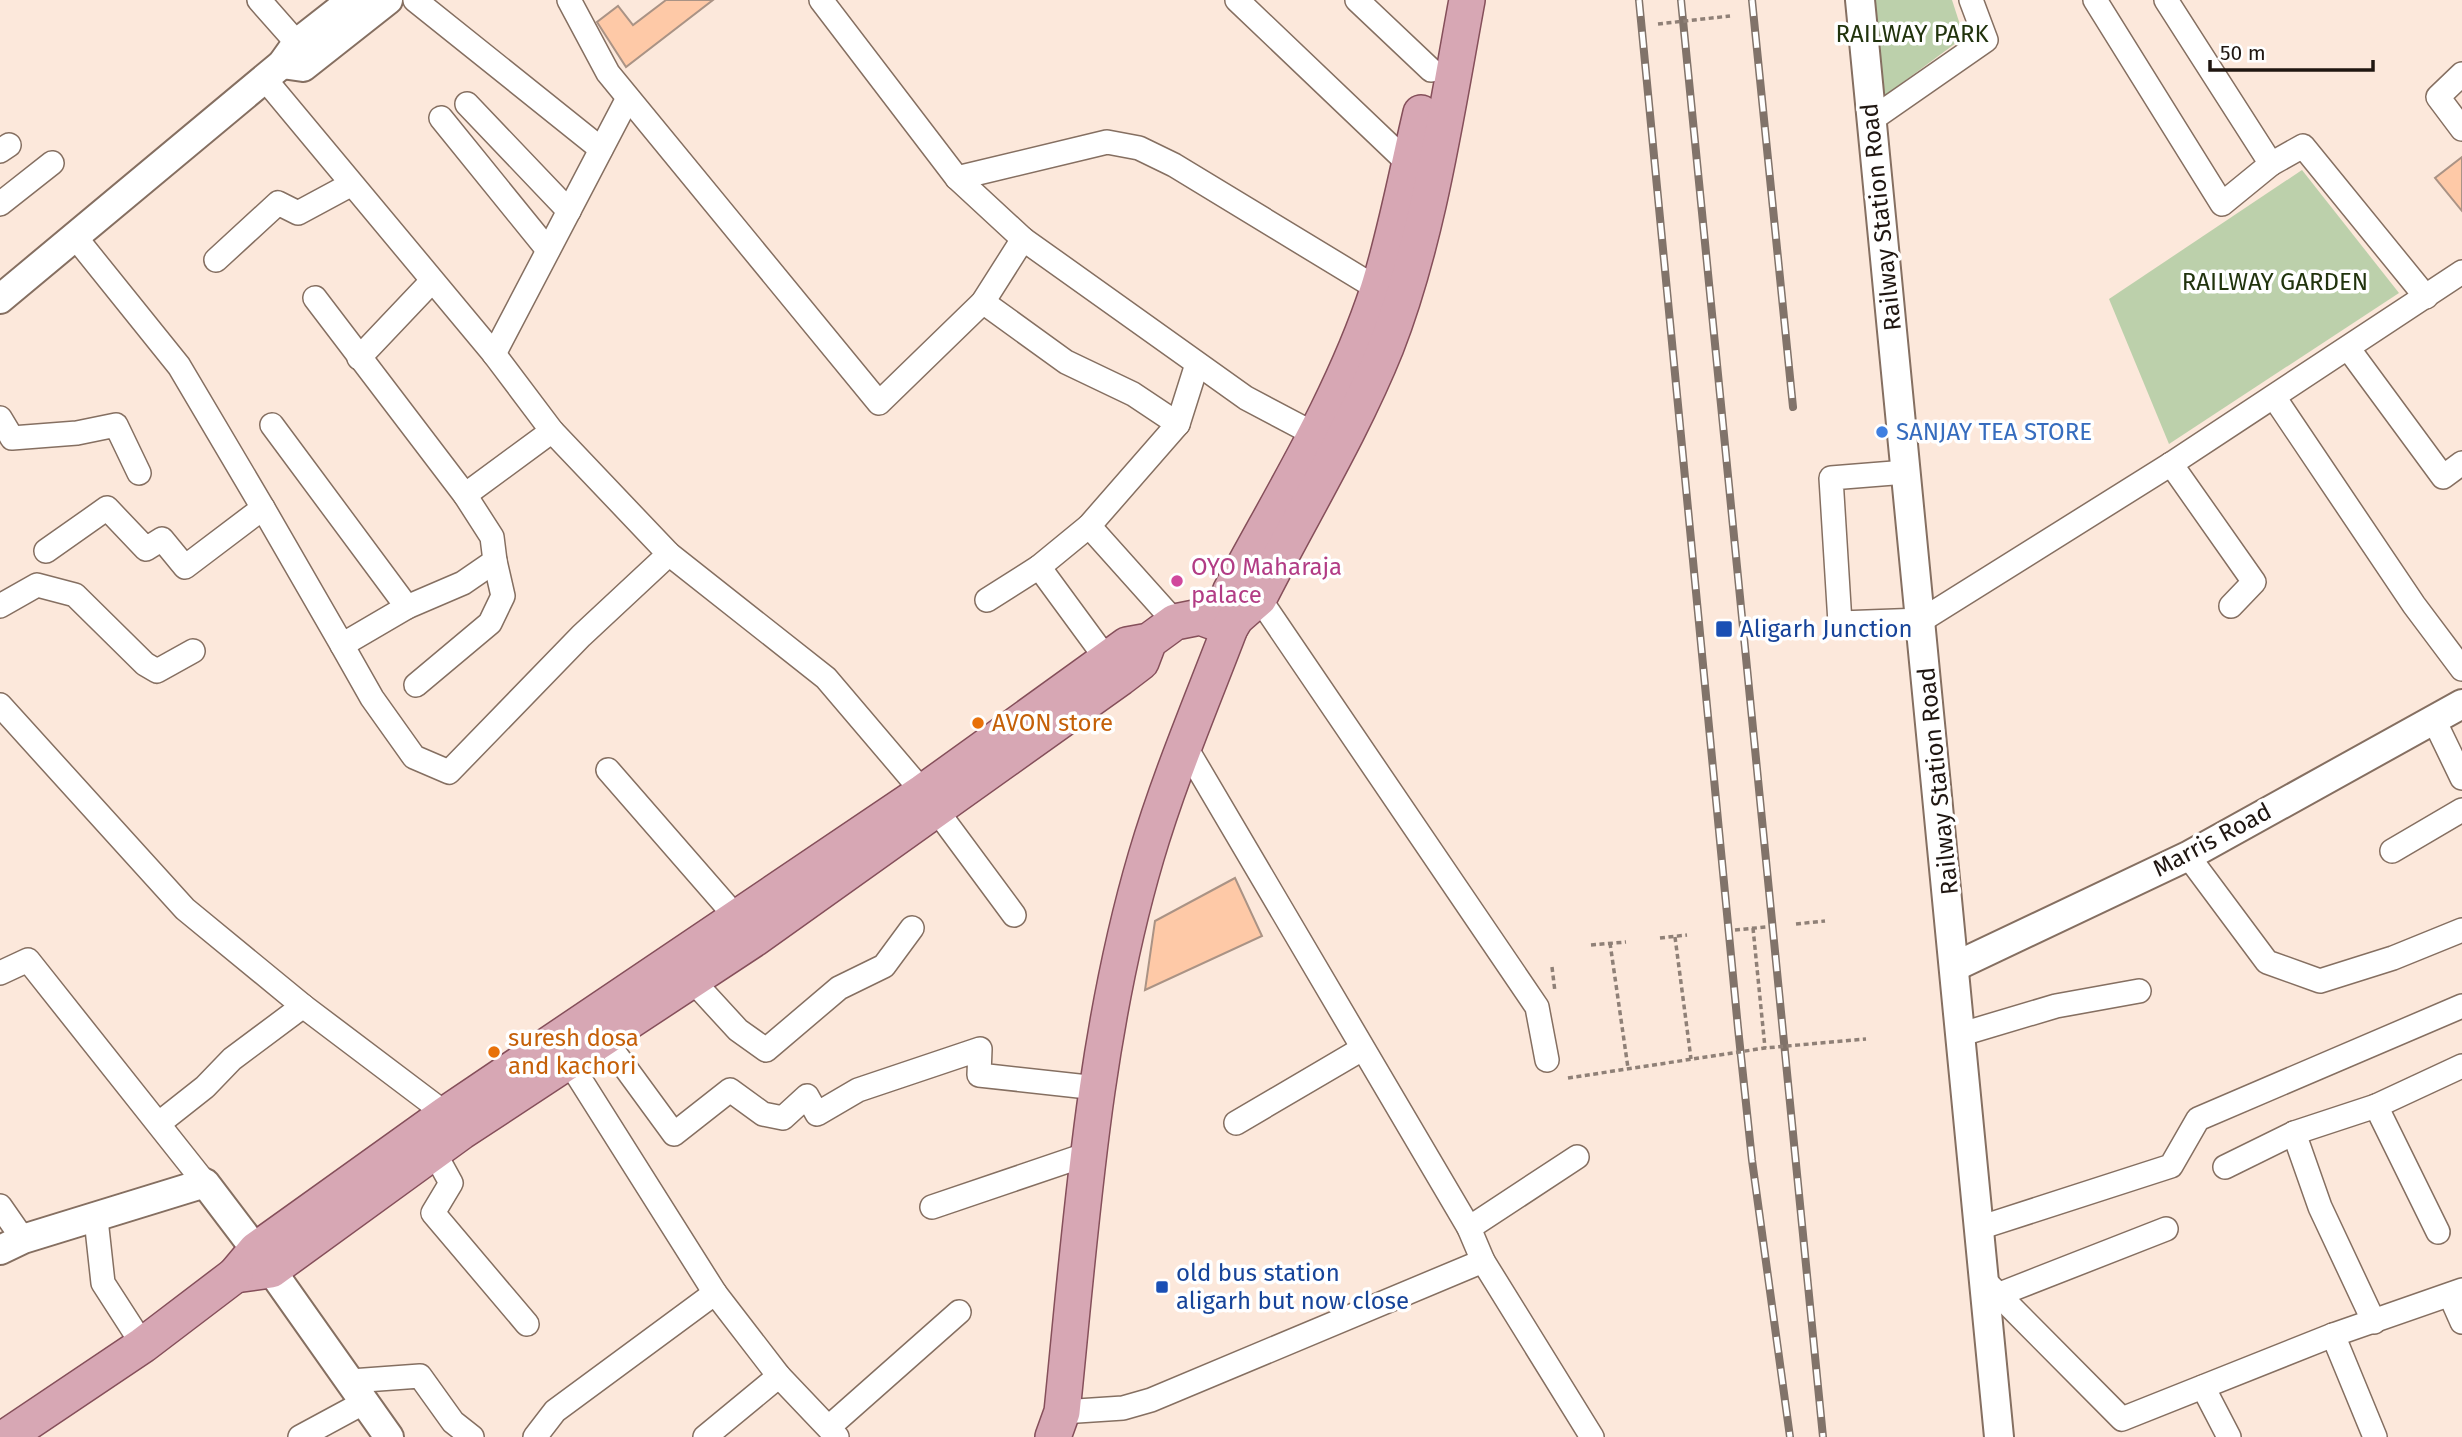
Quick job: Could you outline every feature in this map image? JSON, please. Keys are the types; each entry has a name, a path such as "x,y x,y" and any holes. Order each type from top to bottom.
{"main road":[{"path":"1242,615 1230,592 1316,435 1342,381 1378,289 1431,70 1442,0"},
{"path":"1058,1425 1097,1088 1140,882 1185,746 1242,615 1368,389 1387,345 1404,294 1421,225 1466,0"},
{"path":"1056,711 1127,645 1200,617 1242,615"},
{"path":"6,1437 143,1345 454,1123 746,928 1056,711 1141,662 1162,631"},
{"path":"562,1051 603,1037 693,981 746,928"},
{"path":"254,1265 433,1153 454,1123"}],"street":[{"path":"259,0 281,62 350,185 494,354 552,431 669,554 826,678 930,800 1014,915"},
{"path":"0,299 76,238 352,0"},
{"path":"281,62 303,67 388,0"},
{"path":"415,0 601,149"},
{"path":"569,0 608,73 879,403 983,302 1023,239"},
{"path":"821,0 957,178 1023,239 1246,398 1316,435"},
{"path":"1237,0 1409,164"},
{"path":"1357,0 1431,70"},
{"name":"Railway Station Road","path":"1860,0 1956,966 1979,1228 1992,1287 1999,1437"},
{"path":"1871,120 1986,40 1970,0"},
{"path":"2095,0 2222,204 2271,164 2303,146 2426,297"},
{"path":"2166,0 2271,164"},
{"path":"2462,74 2438,97 2462,129"},
{"path":"494,354 628,98"},
{"path":"467,104 569,211"},
{"path":"441,118 548,250"},
{"path":"957,178 1107,142 1139,148 1174,165 1378,289"},
{"path":"0,204 52,163"},
{"path":"216,260 278,203 298,213 350,185"},
{"path":"76,238 178,366 372,698 414,757 449,772 580,636 669,554"},
{"path":"1906,472 1831,478 1840,624 1922,620 2171,464 2462,272"},
{"path":"359,358 432,281"},
{"path":"315,298 465,495 492,537 503,596 490,623 416,685"},
{"path":"983,302 1066,362 1133,394 1178,424"},
{"path":"2348,348 2443,477 2462,464"},
{"path":"987,600 1039,567 1089,526 1178,424 1197,364"},
{"path":"2274,397 2414,605 2462,669"},
{"path":"0,418 12,438 77,433 116,425 139,474"},
{"path":"272,425 407,607"},
{"path":"465,495 552,431"},
{"path":"2171,464 2254,582 2231,606"},
{"path":"46,551 107,508 146,549 162,539 185,567 263,508"},
{"path":"1089,526 1162,631"},
{"path":"342,645 407,607 463,583 495,561"},
{"path":"1039,567 1108,661"},
{"path":"0,606 37,586 45,587 75,595 145,664 157,671 193,651"},
{"path":"1242,615 1537,1007 1547,1060"},
{"name":"Marris Road","path":"1956,966 2188,856 2462,704"},
{"path":"2,712 186,909 303,1006 454,1123"},
{"path":"2433,718 2462,778"},
{"path":"1185,746 1469,1228 1483,1261 1592,1437"},
{"path":"608,770 746,928"},
{"path":"2392,851 2462,810"},
{"path":"2188,856 2267,961 2320,982 2393,958 2462,930"},
{"path":"693,981 738,1030 766,1050 839,988 884,966 912,928"},
{"path":"0,973 28,960 205,1182 254,1265 357,1392 389,1437"},
{"path":"1962,1034 2056,1006 2139,991"},
{"path":"167,1117 205,1087 232,1059 303,1006"},
{"path":"1979,1228 2171,1166 2198,1119 2462,1006"},
{"path":"603,1037 674,1134 730,1090 763,1114 783,1118 807,1096 817,1114 858,1090 980,1049 979,1075 1097,1088"},
{"path":"1236,1123 1362,1049"},
{"path":"562,1051 715,1293 779,1376 833,1432 960,1312"},
{"path":"2225,1167 2294,1133 2376,1106 2462,1066"},
{"path":"2376,1106 2438,1232"},
{"path":"2294,1133 2320,1207 2374,1322"},
{"path":"433,1153 451,1182 433,1213 527,1324"},
{"path":"932,1207 1088,1154"},
{"path":"1469,1228 1577,1157"},
{"path":"0,1206 12,1244 205,1182"},
{"path":"96,1219 103,1283 143,1345"},
{"path":"2138,1437 1992,1287 2166,1229"},
{"path":"1058,1425 1151,1400 1483,1261"},
{"path":"2122,1419 2333,1335 2456,1292 2462,1322"},
{"path":"535,1437 555,1411 715,1293"},
{"path":"2333,1335 2375,1437"},
{"path":"300,1437 357,1392 420,1376 453,1422 472,1437"},
{"path":"705,1437 779,1376"},
{"path":"2203,1387 2229,1437"}],"path":[{"path":"1658,24 1730,16"},
{"path":"1796,924 1825,921"},
{"path":"1735,930 1766,927"},
{"path":"1753,928 1765,1048"},
{"path":"1660,938 1687,935"},
{"path":"1675,937 1691,1059"},
{"path":"1591,945 1626,942"},
{"path":"1610,943 1628,1068"},
{"path":"1552,967 1557,1004"},
{"path":"1568,1078 1765,1048 1866,1038"}],"green space":[{"name":"RAILWAY PARK","path":"1874,0 1952,0 1964,37 1883,97"},
{"name":"RAILWAY GARDEN","path":"2302,170 2399,293 2169,444 2109,299"}],"building":[{"path":"666,0 713,0 626,67 597,22 618,6 633,25"},
{"path":"2462,157 2462,211 2435,178"},
{"path":"1235,878 1262,936 1145,990 1155,921"}],"railway":[{"path":"1639,0 1738,1028 1752,1160 1790,1437"},
{"path":"1681,0 1823,1437"},
{"path":"1752,0 1793,407"}],"place":[{"name":"SANJAY TEA STORE","path":"1882,432"},
{"name":"OYO Maharaja palace","path":"1177,581"},
{"name":"Aligarh Junction","path":"1724,629"},
{"name":"AVON store","path":"978,723"},
{"name":"suresh dosa and kachori","path":"494,1052"},
{"name":"old bus station aligarh but now close","path":"1162,1287"}]}
